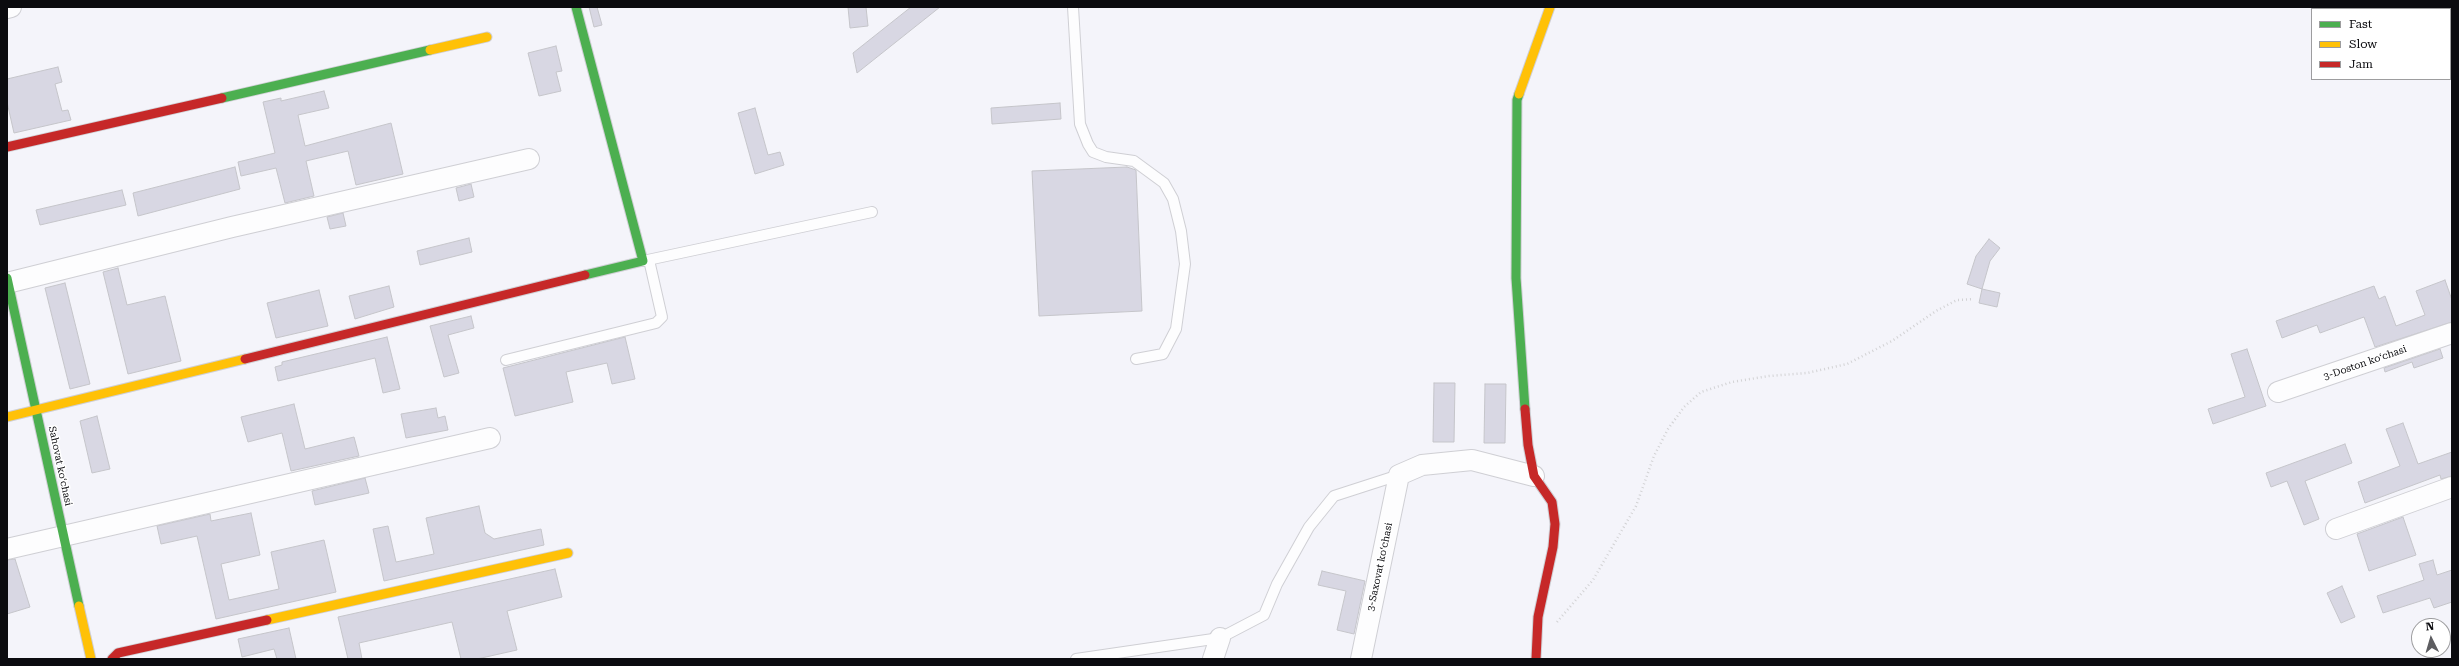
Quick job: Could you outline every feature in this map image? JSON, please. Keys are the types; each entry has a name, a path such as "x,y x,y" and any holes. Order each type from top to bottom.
{"street":[{"path":"7,8 11,7"},
{"path":"7,417 646,260 576,7"},
{"path":"1536,659 1538,617 1553,547 1555,524 1552,502 1534,476 1528,445 1516,278 1517,100 1550,7"},
{"path":"7,146 487,37"},
{"path":"7,281 232,227 529,159"},
{"name":"Sahovat koʻchasi","path":"7,281 37,410 91,659"},
{"name":"3-Doston koʻchasi","path":"2278,392 2452,333"},
{"path":"7,549 490,438"},
{"path":"1399,475 1422,465 1472,460 1534,476"},
{"name":"3-Saxovat koʻchasi","path":"1361,659 1399,475"},
{"path":"2336,529 2452,487"},
{"path":"112,659 118,653 568,553"},
{"path":"1213,659 1220,638"}],"lane":[{"path":"1073,7 1080,124 1088,144 1093,152 1106,157 1134,161 1164,182 1173,199 1181,231 1185,264 1176,329 1163,354 1136,359"},
{"path":"506,360 656,324 662,317 646,260 872,212"},
{"path":"1076,659 1220,638 1264,615 1277,584 1309,527 1334,496 1399,475"}],"path":[{"path":"1538,634 1559,621 1593,580 1636,506 1654,456 1668,429 1684,408 1701,392 1732,382 1769,376 1807,373 1847,364 1892,341 1936,311 1957,300 1974,299"}],"building":[{"path":"589,7 597,7 602,25 594,27"},
{"path":"848,7 866,7 868,26 850,28"},
{"path":"911,7 940,7 857,73 853,53"},
{"path":"556,46 562,71 556,72 561,91 539,96 528,53"},
{"path":"58,67 62,82 55,84 62,111 68,110 71,120 14,133 7,102 7,79"},
{"path":"324,91 329,108 298,115 305,146 391,123 403,174 356,185 348,151 306,161 314,196 285,203 276,168 241,176 238,162 275,153 263,102 281,98 281,101"},
{"path":"1060,103 1061,119 992,124 991,108"},
{"path":"755,108 768,155 780,152 784,165 755,174 738,113"},
{"path":"235,167 240,189 138,216 133,193"},
{"path":"1127,167 1136,170 1142,311 1039,316 1032,171"},
{"path":"471,184 474,197 459,201 456,188"},
{"path":"122,190 126,205 40,225 36,210"},
{"path":"343,213 346,226 330,229 327,217"},
{"path":"469,238 472,252 420,265 417,251"},
{"path":"1989,239 2000,248 1990,261 1982,289 1967,284 1976,256"},
{"path":"118,268 127,305 165,296 181,361 128,374 103,272"},
{"path":"2445,280 2452,300 2452,322 2375,347 2364,317 2320,333 2317,325 2282,338 2276,321 2374,286 2379,299 2385,296 2396,326 2425,315 2416,291"},
{"path":"65,283 90,384 70,389 45,288"},
{"path":"389,286 394,307 355,319 349,296"},
{"path":"1982,289 2000,293 1997,307 1979,303"},
{"path":"319,290 328,326 276,338 267,303"},
{"path":"471,316 474,328 448,335 459,373 444,377 430,326"},
{"path":"387,337 400,389 383,393 375,358 278,381 275,367 282,365 282,362"},
{"path":"625,337 635,379 612,384 607,363 566,372 573,402 515,416 503,368"},
{"path":"2247,349 2266,406 2213,424 2208,409 2245,397 2231,354"},
{"path":"2440,349 2443,358 2414,368 2412,362 2385,372 2384,368"},
{"path":"1434,383 1455,383 1454,442 1433,442"},
{"path":"1485,384 1506,384 1505,443 1484,443"},
{"path":"294,404 305,449 354,437 359,456 291,471 282,433 248,442 241,417"},
{"path":"436,408 438,418 445,416 448,430 406,438 401,414"},
{"path":"97,416 110,469 92,473 80,421"},
{"path":"2403,423 2418,464 2452,452 2452,476 2441,479 2440,475 2365,503 2358,482 2400,466 2386,429"},
{"path":"2345,444 2352,463 2305,481 2319,519 2304,525 2287,481 2271,487 2266,473"},
{"path":"365,478 369,493 315,505 312,491"},
{"path":"479,506 485,533 494,539 541,529 544,545 384,581 373,529 388,526 396,562 434,554 426,518"},
{"path":"251,513 260,555 221,564 229,600 279,589 271,552 324,540 336,592 216,619 197,536 161,544 157,526 210,514 211,521"},
{"path":"2403,517 2416,555 2369,571 2357,534"},
{"path":"15,559 30,607 7,614 7,560"},
{"path":"2433,560 2437,575 2452,570 2452,602 2434,608 2430,598 2383,613 2377,596 2424,580 2419,564"},
{"path":"555,569 562,597 507,611 517,650 477,659 461,659 452,622 359,643 362,659 348,659 338,617"},
{"path":"1322,571 1365,581 1354,634 1337,630 1346,591 1318,585"},
{"path":"2342,586 2355,617 2341,623 2327,593"},
{"path":"289,628 296,659 277,659 274,649 242,657 238,639"}],"traffic: fast":[{"path":"576,7 643,261 585,275"},
{"path":"222,98 430,50"},
{"path":"1519,94 1517,100 1516,278 1525,409"},
{"path":"7,278 79,606"}],"traffic: slow":[{"path":"1519,94 1550,7"},
{"path":"430,50 487,37"},
{"path":"7,417 245,359"},
{"path":"267,620 568,553"},
{"path":"79,606 91,659"}],"traffic: jam":[{"path":"7,147 222,98"},
{"path":"245,359 585,275"},
{"path":"1525,409 1528,445 1534,476 1552,502 1555,524 1553,547 1538,617 1536,659"},
{"path":"112,659 118,653 267,620"}]}
